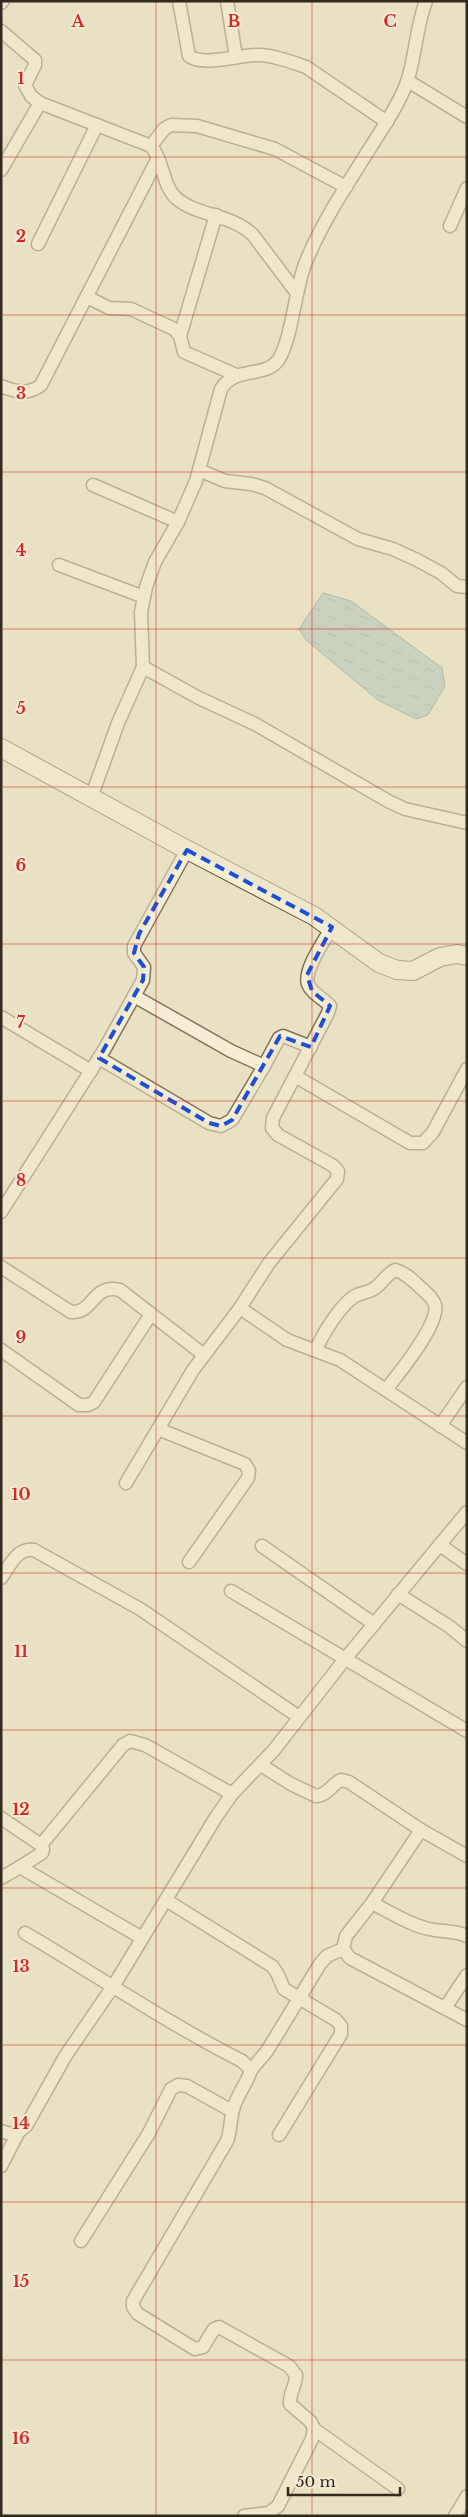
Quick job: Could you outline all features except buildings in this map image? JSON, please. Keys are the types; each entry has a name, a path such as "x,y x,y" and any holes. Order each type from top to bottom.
{"street":[{"path":"179,1 189,56 196,61 260,55 306,67 387,122"},
{"path":"227,1 236,57"},
{"path":"96,784 142,667 141,612 144,597 156,562 178,522 199,470 222,389 228,380 236,375 257,371 276,363 284,345 296,292 315,242 346,187 387,122 408,81 426,1"},
{"path":"1,31 35,60 35,65 25,85 30,96 40,103 151,146 158,158 171,193 191,207 236,221 253,235 296,292"},
{"path":"408,81 467,117"},
{"path":"1,170 40,103"},
{"path":"38,244 97,125"},
{"path":"151,146 164,130 171,125 196,126 275,149 346,187"},
{"path":"1,386 24,392 35,390 41,385 158,158"},
{"path":"450,226 467,188"},
{"path":"180,336 216,215"},
{"path":"87,297 109,308 126,308 138,312 174,329 180,336 184,352 236,375"},
{"path":"199,470 225,481 251,484 265,488 358,539 393,549 441,573 458,586 467,587"},
{"path":"93,485 178,522"},
{"path":"59,565 144,597"},
{"path":"142,667 198,698 255,724 388,801 405,809 467,824"},
{"path":"1,748 96,784 195,854 272,893 332,928 379,963 397,970 413,971 440,957 457,954 467,956"},
{"path":"1,1212 138,998 145,972 144,967 134,952 134,946 195,854"},
{"path":"126,1482 204,1355 240,1308 273,1257 337,1179 338,1172 332,1165 278,1135 272,1128 273,1118 325,1020 330,1006 312,991 308,984 307,975 332,928"},
{"path":"138,998 231,1051 264,1066"},
{"path":"1,1017 91,1071"},
{"path":"99,1058 209,1123 221,1126 232,1120 279,1038 283,1036 311,1047"},
{"path":"295,1076 410,1143 423,1143 433,1132 467,1070"},
{"path":"1,1267 68,1311 78,1312 84,1309 98,1293 106,1288 120,1290 204,1355"},
{"path":"316,1350 321,1336 349,1302 357,1295 370,1292 390,1272 395,1270 404,1272 430,1296 435,1303 436,1310 423,1340 386,1390"},
{"path":"240,1308 287,1340 340,1360 467,1443"},
{"path":"1,1350 79,1405 88,1405 94,1402 151,1314"},
{"path":"440,1426 467,1387"},
{"path":"158,1429 245,1464 249,1470 248,1478 188,1562"},
{"path":"1,2166 18,2134 26,2126 66,2055 114,1985 216,1817 232,1794 261,1765 345,1659 467,1512"},
{"path":"440,1545 467,1564"},
{"path":"262,1546 374,1624"},
{"path":"1,1578 19,1554 27,1549 34,1550 140,1609 299,1717"},
{"path":"231,1591 467,1730"},
{"path":"398,1594 450,1627 467,1641"},
{"path":"1,1878 42,1853 41,1845 123,1745 130,1741 145,1745 232,1794"},
{"path":"261,1765 291,1784 316,1796 326,1793 335,1783 341,1780 350,1782 420,1830 467,1856"},
{"path":"1,1818 41,1845"},
{"path":"343,1949 346,1936 372,1903 420,1830"},
{"path":"20,1867 142,1938"},
{"path":"166,1900 272,1966 284,1990 336,2020 341,2026 341,2034 279,2135"},
{"path":"372,1903 421,1927 430,1930 453,1931 467,1936"},
{"path":"25,1933 114,1985 155,2014 242,2061 251,2070"},
{"path":"343,1949 327,1956 320,1964 267,2051 251,2070 248,2081 232,2111 231,2128 227,2141 132,2301 133,2307 138,2314 195,2349 203,2347 214,2329 219,2327 289,2366 296,2375 296,2383 290,2397 290,2404 310,2422 314,2429 398,2488"},
{"path":"343,1949 350,1958 467,2020"},
{"path":"445,2008 467,1975"},
{"path":"81,2241 149,2133 171,2089 178,2085 187,2086 232,2111"},
{"path":"1,2131 12,2135 18,2134"},
{"path":"244,2516 269,2513 278,2506 312,2439 314,2429"},
{"path":"455,2516 467,2496"}],"highlighted area":[{"path":"187,850 332,927 307,975 312,991 330,1006 311,1047 280,1036 232,1120 221,1126 209,1123 99,1058 143,980 144,967 134,953 139,934"}],"water":[{"path":"323,593 351,601 442,668 445,686 428,715 416,719 378,700 306,640 299,629"}]}
